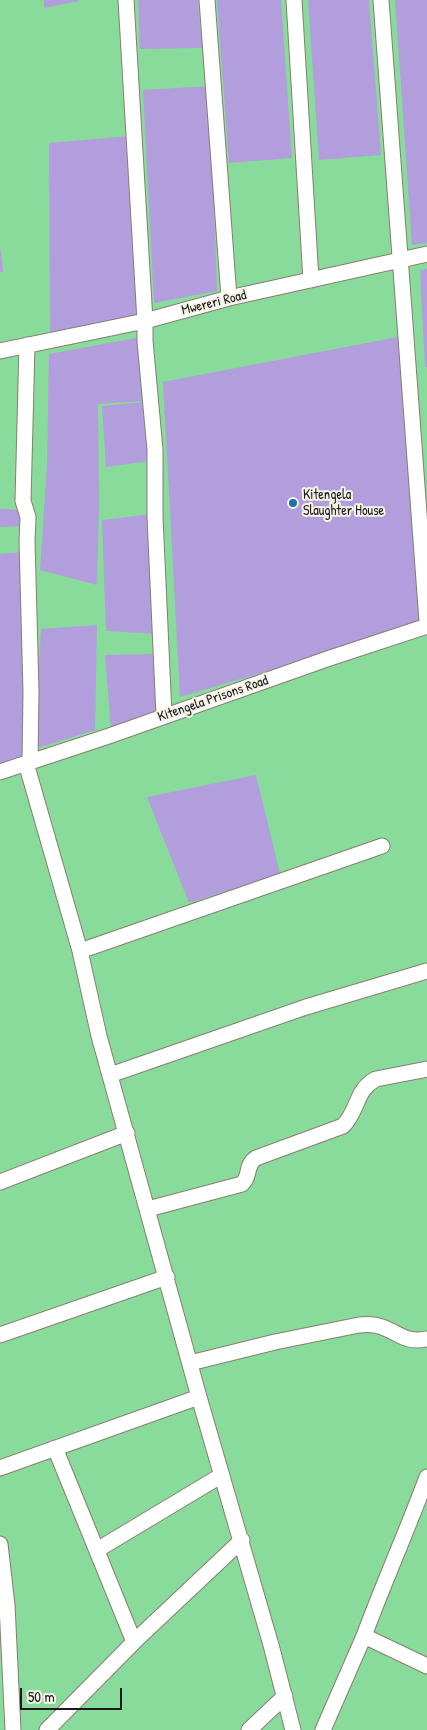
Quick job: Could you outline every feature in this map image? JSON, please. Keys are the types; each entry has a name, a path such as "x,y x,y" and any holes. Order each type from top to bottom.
{"street":[{"path":"126,0 145,341 155,450 164,715"},
{"path":"207,0 229,298"},
{"path":"294,0 311,280"},
{"path":"381,0 427,621"},
{"name":"Mwereri Road","path":"0,351 145,321 229,298 400,262 427,254"},
{"path":"27,345 24,501 28,517 31,682 28,762 80,952 99,1036 199,1397 242,1540 293,1730"},
{"name":"Kitengela Prisons Road","path":"0,772 427,626"},
{"path":"80,952 382,846"},
{"path":"110,1075 306,1008 427,971"},
{"path":"148,1209 242,1184 247,1178 248,1166 256,1158 343,1126 350,1119 363,1088 370,1082 376,1079 427,1069"},
{"path":"0,1182 127,1133"},
{"path":"0,1335 167,1277"},
{"path":"190,1363 275,1342 359,1325 371,1324 384,1328 407,1340 427,1339"},
{"path":"0,1468 199,1397"},
{"path":"55,1448 134,1642"},
{"path":"97,1550 222,1475"},
{"path":"323,1730 410,1525 427,1477"},
{"path":"47,1730 134,1642 242,1540"},
{"path":"0,1544 7,1606 13,1730"},
{"path":"364,1636 427,1666"},
{"path":"249,1730 285,1696"}],"green space":[{"path":"0,0 427,0 427,1730 0,1730"}],"building":[{"path":"44,0 79,0 79,1 44,8"},
{"path":"138,0 198,0 202,48 140,49"},
{"path":"217,0 281,0 292,158 229,163"},
{"path":"308,0 369,0 381,155 319,160"},
{"path":"395,0 427,0 427,243 412,245"},
{"path":"210,86 217,291 154,303 143,90"},
{"path":"129,136 139,317 50,334 49,143"},
{"path":"1,251 3,272 0,272"},
{"path":"427,269 427,367 425,367 420,270"},
{"name":"Kitengela Slaughter House","path":"403,336 425,624 180,697 163,382"},
{"path":"142,337 144,401 98,404 99,505 97,585 40,570 47,465 49,354"},
{"path":"145,402 150,461 106,467 102,406"},
{"path":"0,509 25,510 23,526 0,527"},
{"path":"152,514 159,634 106,631 102,520"},
{"path":"22,552 28,753 0,764 0,554"},
{"path":"97,625 95,730 38,748 41,629"},
{"path":"159,654 163,712 111,730 105,655"},
{"path":"256,775 280,874 189,903 147,797"}],"place":[{"name":"Kitengela Slaughter House","path":"293,503"}]}
